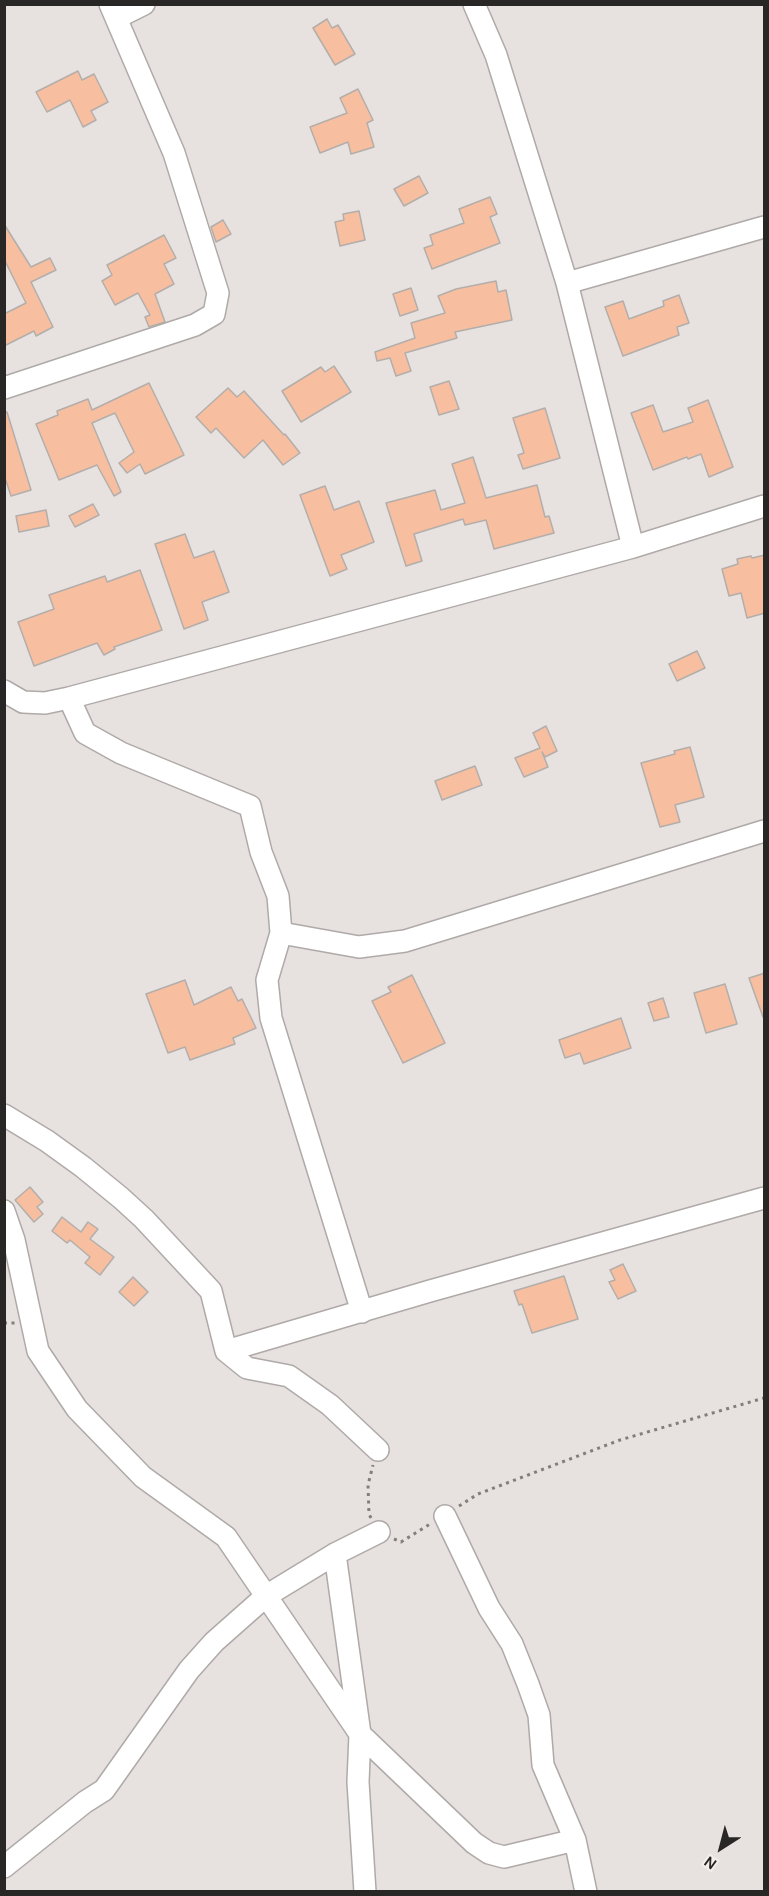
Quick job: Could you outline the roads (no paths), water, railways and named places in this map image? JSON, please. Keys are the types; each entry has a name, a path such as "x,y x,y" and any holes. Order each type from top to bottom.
{"street":[{"path":"4,388 195,326 214,314 218,293 174,153 113,11 144,4"},
{"path":"474,4 496,55 567,283 633,547"},
{"path":"567,283 765,227"},
{"path":"4,691 23,702 45,702 69,698 633,547 765,506"},
{"path":"69,698 85,733 121,753 250,806 261,852 279,896 281,933 267,980 272,1018 362,1312"},
{"path":"281,933 359,947 405,941 765,831"},
{"path":"8,1124 47,1141 83,1167 144,1219 211,1291 226,1352 247,1368 289,1376 330,1405 378,1450"},
{"path":"226,1352 430,1291 765,1198"},
{"path":"4,1211 14,1240 38,1351 76,1409 143,1477 226,1537 360,1734 474,1843 489,1853 504,1857 575,1840"},
{"path":"445,1516 489,1608 512,1644 539,1715 543,1765 575,1840 586,1892"},
{"path":"4,1866 85,1802 104,1790 189,1670 214,1642 266,1596 335,1554 379,1532"},
{"path":"335,1554 360,1734 358,1782 365,1892"}]}
